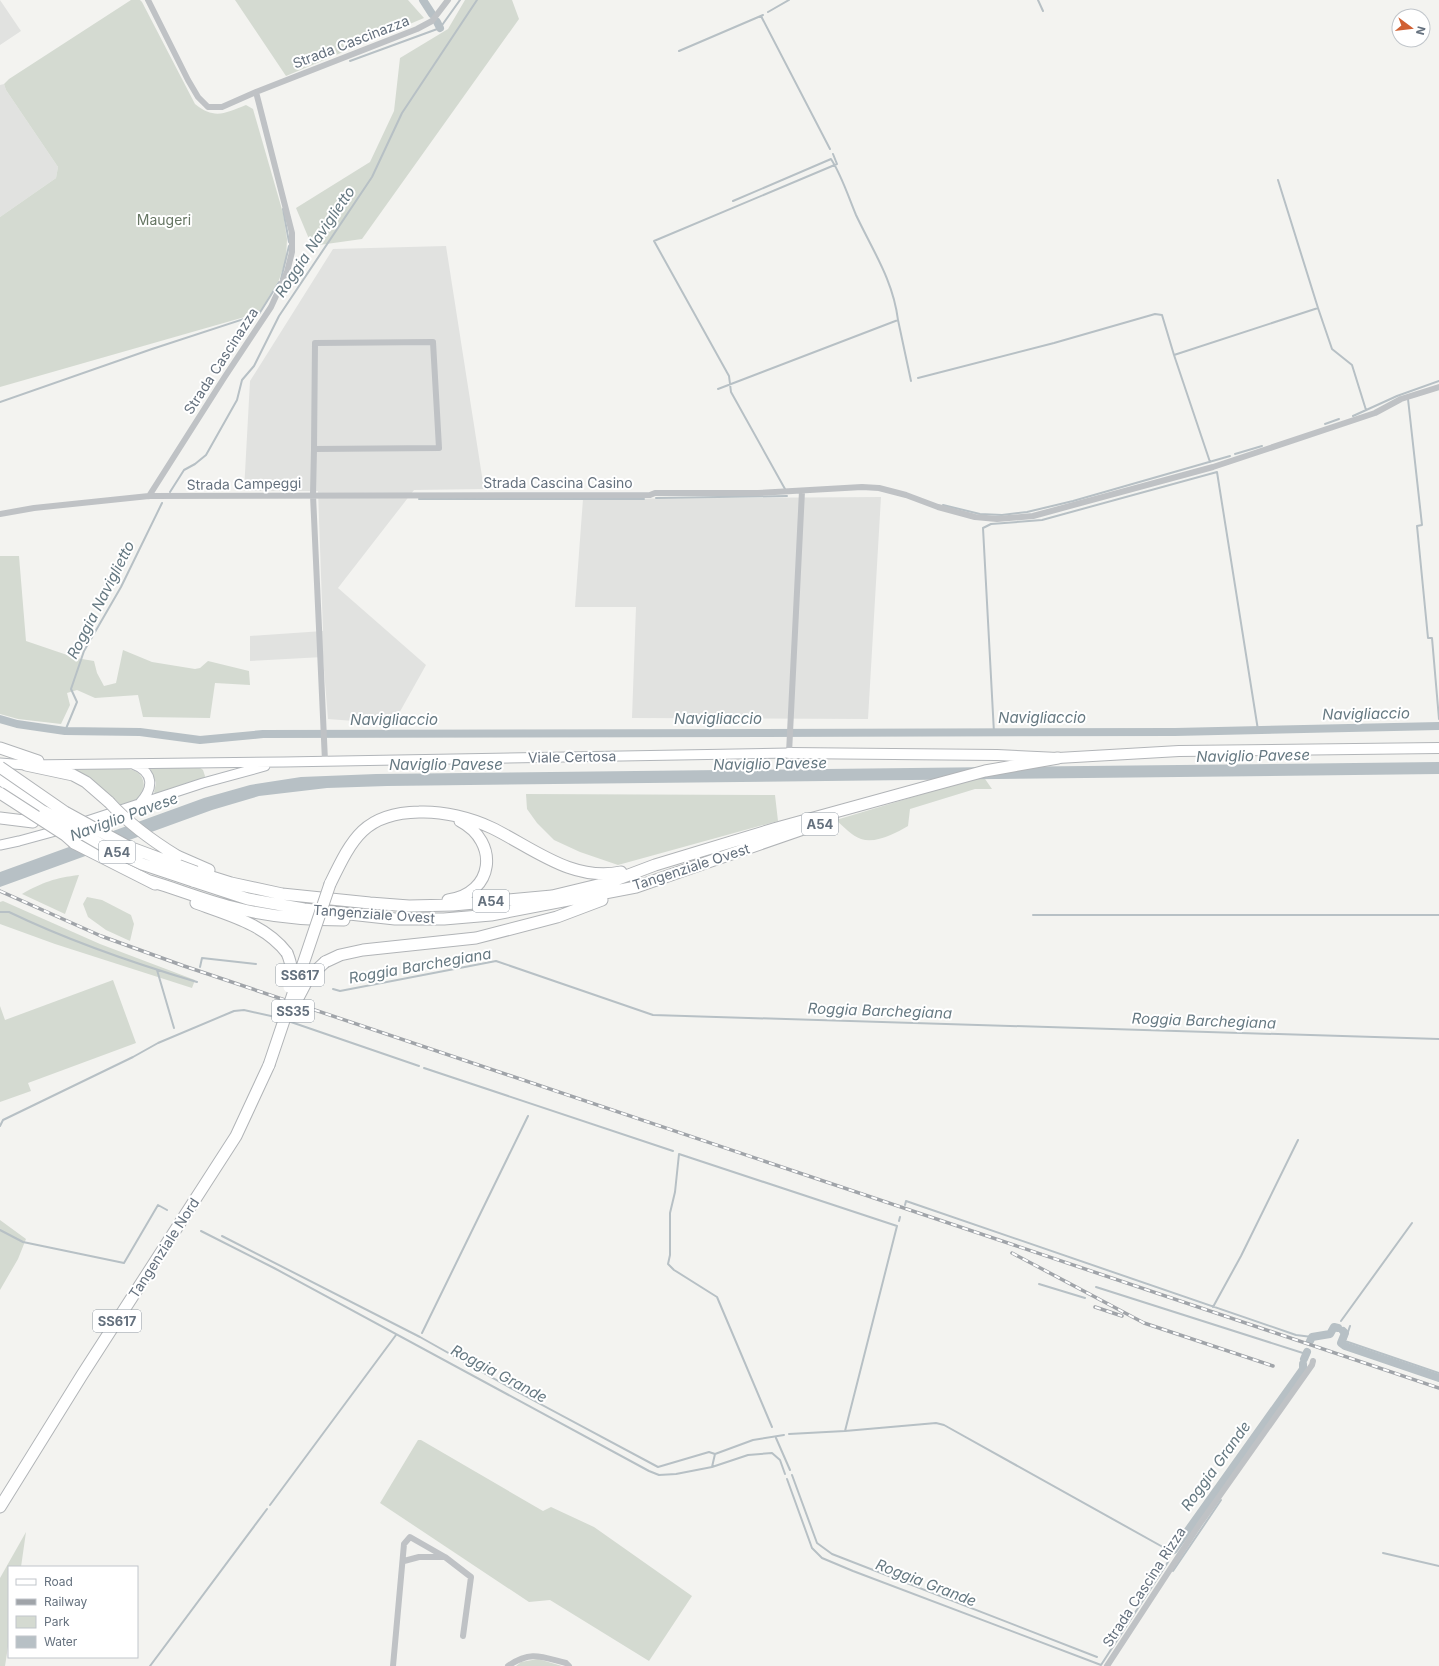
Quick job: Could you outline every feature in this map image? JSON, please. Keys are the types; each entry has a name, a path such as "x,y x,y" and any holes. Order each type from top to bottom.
{"highway":[{"path":"0,748 17,755 48,764"},
{"name":"Tangenziale Ovest","path":"0,779 60,822 102,845 142,864 282,894 409,906 453,906 552,896 610,882 655,865 777,828 985,771 1058,758"},
{"path":"26,765 73,775 86,782 109,802 126,820 146,836 177,856 255,887"},
{"name":"Tangenziale Ovest","path":"0,767 65,812 96,830 130,847 248,899 304,909 394,919 444,920 491,915 636,887 926,787"},
{"path":"0,793 65,835 74,843"},
{"name":"SS617","path":"267,1070 330,884 354,840 374,822 401,812 424,811 438,813 468,826 474,830 482,842 485,850 486,865 479,883 468,894 451,900 433,902 370,903"},
{"path":"438,813 477,822 554,862 578,871 610,874 655,865"},
{"path":"0,818 33,822 182,898 251,925 278,941 287,953 291,962 293,974 267,1070"},
{"path":"150,881 231,907 277,916 325,920 394,919"},
{"name":"SS35","path":"267,1070 302,990 309,977 325,962 340,955 363,950 476,938 527,926 557,917 636,887"},
{"name":"Tangenziale Nord","path":"0,1507 82,1375 236,1136 267,1070"}],"main road":[{"path":"789,750 1058,758 1179,751 1439,748"},
{"name":"Viale Certosa","path":"284,762 789,750"},
{"path":"0,763 26,765 284,762"},
{"path":"0,845 19,842 241,772 284,762"},
{"path":"130,763 144,770 150,781 149,791 140,803"},
{"path":"0,842 19,842"}],"street":[{"name":"Strada Cascinazza","path":"148,0 188,80 198,97 208,107 222,107 256,92 417,29 432,21 446,1"},
{"name":"Strada Cascinazza","path":"149,496 271,307 287,272 292,252 292,233 256,92"},
{"path":"313,495 315,343 433,342 439,448 314,449"},
{"name":"Strada Cascina Casino","path":"313,495 650,495 655,493 802,492 862,487 879,488 906,495 938,507 975,517 997,519 1033,516 1213,467 1375,413 1401,398 1439,386"},
{"path":"789,750 802,492"},
{"name":"Strada Campeggi","path":"0,514 34,508 149,496 313,495 324,761"},
{"name":"Strada Cascina Rizza","path":"1107,1666 1199,1525 1313,1363"},
{"path":"393,1666 404,1561 404,1544 410,1537 445,1557 471,1577 463,1636"},
{"path":"404,1561 419,1557 445,1557"},
{"path":"508,1666 519,1658 538,1656 569,1666"}],"shaded area":[{"path":"0,0 21,31 0,45"},
{"path":"4,84 6,90 58,167 56,178 0,217 0,85"},
{"path":"446,246 484,489 414,490 338,588 426,665 393,724 328,719 323,657 250,661 250,636 323,631 318,491 244,491 250,381 333,249"},
{"path":"881,497 868,719 632,718 636,607 575,607 583,499"}],"green space":[{"name":"Maugeri","path":"131,0 140,0 142,2 195,104 208,112 220,114 246,105 253,109 283,213 287,239 286,259 279,280 259,313 0,387 0,217 56,178 58,167 6,90 4,84 9,79"},
{"path":"235,0 408,0 424,18 286,76"},
{"path":"465,0 512,0 519,19 362,239 312,246 296,208 370,162 394,111 400,58 448,29"},
{"path":"0,556 19,556 26,641 76,658 94,661 97,673 104,686 116,683 123,650 152,662 195,669 200,668 208,661 249,671 250,685 215,683 210,718 143,717 138,695 95,698 77,690 67,693 70,705 61,724 18,719 0,714"},
{"path":"150,767 199,767 203,770 205,776 204,780 156,795 154,792 156,783"},
{"path":"122,768 137,772 144,782 144,786 142,794 137,800 119,806 71,770"},
{"path":"983,776 992,789 975,789 910,809 908,826 892,835 879,839 867,840 858,838 836,820"},
{"path":"526,794 775,795 778,821 618,865 580,852 554,840 537,823 527,809"},
{"path":"79,875 65,914 22,894 49,881"},
{"path":"87,897 102,900 131,915 134,924 130,941 106,930 88,917 83,904"},
{"path":"3,901 100,944 195,980 192,988 55,944 0,924 0,902"},
{"path":"113,980 136,1043 28,1083 31,1091 0,1102 0,1006 5,1020"},
{"path":"0,1220 26,1239 18,1259 0,1290"},
{"path":"418,1440 421,1440 543,1511 551,1507 594,1527 692,1596 649,1661 550,1600 529,1602 380,1503"},
{"path":"26,1532 21,1566 8,1566 8,1646 5,1666 0,1666 0,1578"},
{"path":"538,1659 562,1666 516,1666 521,1662"}],"water":[{"path":"1439,762 1439,774 387,786 327,788 259,796 212,810 0,887 0,872 204,798 250,785 301,777 376,774"}],"waterway":[{"path":"423,0 432,14"},
{"path":"350,61 440,28 460,0"},
{"name":"Roggia Naviglietto","path":"170,492 184,470 195,464 206,455 237,400 242,380 254,366 279,316 372,177 402,113 477,0"},
{"path":"768,12 789,0"},
{"path":"1038,0 1043,11"},
{"path":"679,51 763,15"},
{"path":"761,16 830,149"},
{"path":"437,22 440,28"},
{"path":"785,489 731,392 729,376 654,241 837,164 833,154"},
{"path":"733,201 831,159 845,186 856,215 887,279 892,292 898,320"},
{"path":"1278,180 1318,308"},
{"path":"283,209 289,242"},
{"path":"281,279 289,246"},
{"path":"0,402 152,349 259,314 279,282"},
{"path":"918,378 1054,343 1155,314 1162,315 1174,355 1318,308 1332,349 1352,365 1366,410"},
{"path":"718,389 898,320 911,381"},
{"path":"1174,355 1210,462"},
{"path":"1353,416 1397,396 1439,381"},
{"path":"1408,399 1422,525 1417,526 1428,638 1432,638 1439,719"},
{"path":"1325,424 1339,419"},
{"path":"1235,454 1262,446"},
{"path":"943,505 980,514 1002,515 1027,512 1073,501 1230,456"},
{"path":"994,733 983,528 991,524 1042,520 1217,472 1258,730"},
{"path":"656,498 787,496"},
{"path":"419,499 644,499"},
{"name":"Roggia Naviglietto","path":"65,731 77,702 71,689 84,651 121,587 162,503"},
{"name":"Navigliaccio","path":"0,719 17,724 65,731 140,732 200,740 263,734 1175,732 1439,726"},
{"name":"Roggia Barchegiana","path":"0,912 9,912 32,923 102,951 197,982"},
{"path":"1033,915 1439,915"},
{"name":"Roggia Barchegiana","path":"200,967 202,958 256,964"},
{"name":"Roggia Barchegiana","path":"333,989 340,991 496,961 653,1015 1439,1039"},
{"path":"157,970 174,1028"},
{"path":"0,1126 3,1120 133,1057 158,1043 234,1011 244,1010 280,1018"},
{"path":"288,1021 419,1066"},
{"path":"424,1068 673,1151"},
{"path":"422,1333 528,1116"},
{"path":"1213,1307 1241,1256 1298,1140"},
{"path":"772,1427 717,1297 674,1270 668,1264 670,1255 670,1213 675,1192 679,1154 897,1226 845,1431"},
{"path":"905,1205 906,1201 1296,1335 1312,1337"},
{"name":"Roggia Grande","path":"0,1230 23,1242 124,1263 158,1205 167,1210"},
{"path":"899,1221 900,1217"},
{"path":"1341,1321 1412,1223"},
{"name":"Roggia Grande","path":"201,1231 274,1268 649,1471 659,1475 676,1474 712,1467 748,1455 772,1453 780,1460 785,1474"},
{"path":"222,1236 420,1337 516,1391 658,1467 709,1452 715,1454"},
{"path":"1039,1284 1085,1298"},
{"path":"1096,1287 1306,1354"},
{"path":"1350,1326 1345,1341 1439,1373"},
{"name":"Roggia Grande","path":"1310,1341 1312,1337 1330,1334 1334,1327 1338,1328"},
{"name":"Roggia Grande","path":"1343,1331 1345,1333 1341,1343 1345,1346 1439,1378"},
{"path":"270,1505 396,1335"},
{"name":"Roggia Grande","path":"1304,1359 1307,1352"},
{"name":"Roggia Grande","path":"1170,1551 1174,1550 1303,1369 1303,1364"},
{"name":"Roggia Grande","path":"787,1479 812,1548 822,1558 1101,1665 1168,1562 1170,1551 944,1425 936,1423 789,1434"},
{"path":"712,1467 715,1454 753,1440 784,1435"},
{"path":"776,1438 790,1470"},
{"path":"792,1475 817,1543 832,1554 1097,1657"},
{"path":"1173,1571 1221,1500"},
{"path":"150,1666 267,1509"},
{"path":"1383,1553 1439,1566"}],"railway":[{"path":"0,891 101,936 184,966 1439,1388"},
{"path":"1012,1253 1144,1323 1273,1366"},
{"path":"1095,1307 1122,1316"}],"water label":[{"name":"Naviglio Pavese","path":"1253,756"},
{"name":"Naviglio Pavese","path":"770,764"},
{"name":"Naviglio Pavese","path":"446,765"},
{"name":"Naviglio Pavese","path":"124,817"}]}
